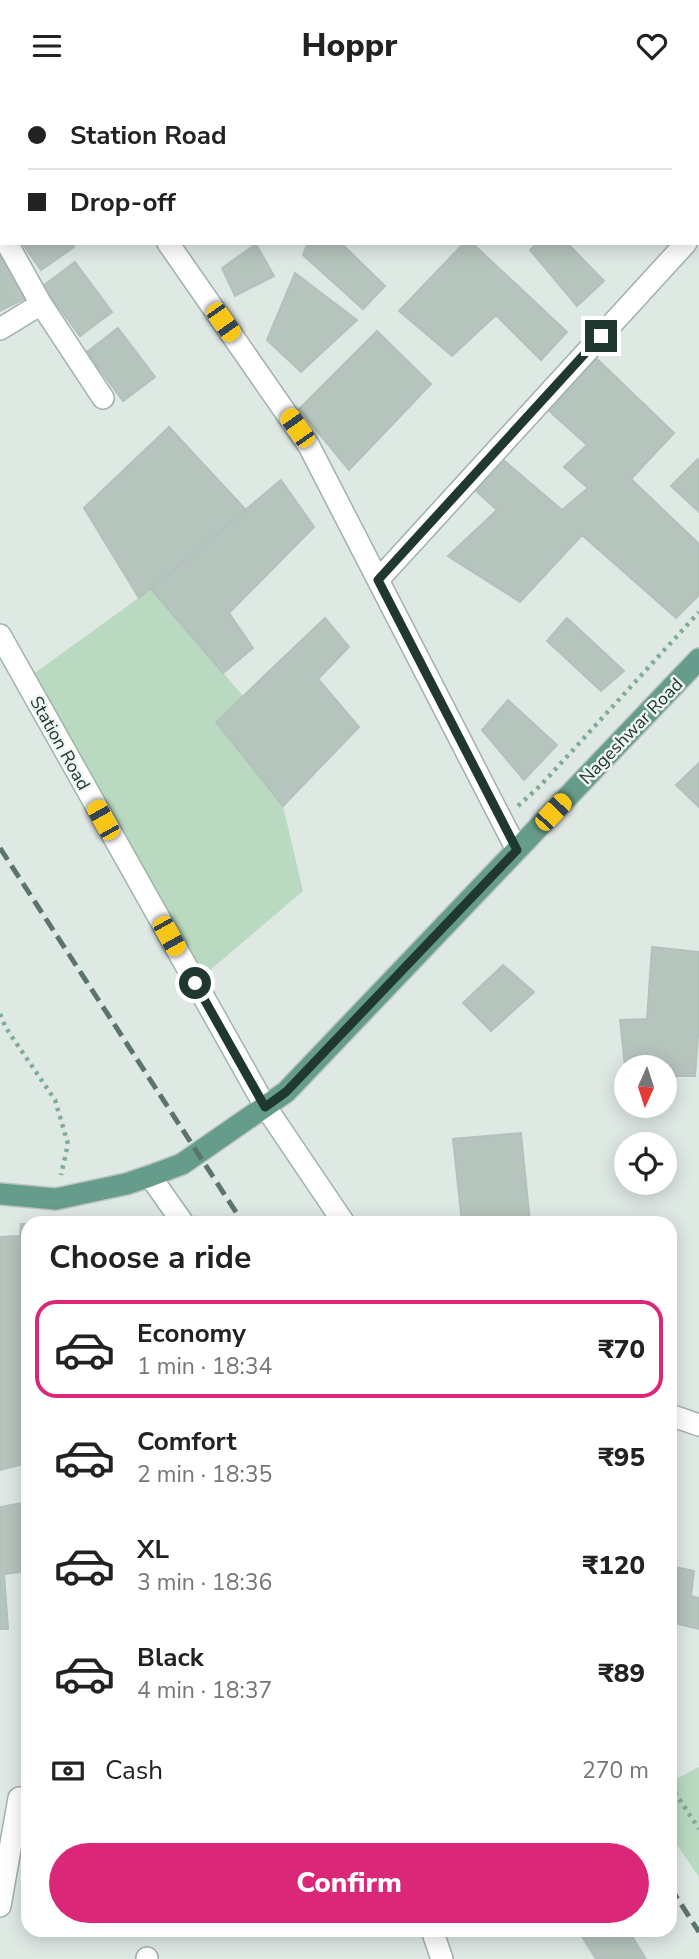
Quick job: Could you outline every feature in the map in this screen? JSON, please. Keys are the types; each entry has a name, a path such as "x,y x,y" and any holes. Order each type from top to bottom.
{"main road":[{"name":"Nageshwar Road","path":"0,1194 55,1199 127,1184 150,1176 182,1164 286,1092 699,659"}],"street":[{"path":"8,245 41,304 103,398"},
{"path":"169,245 309,446 517,850"},
{"path":"378,580 684,245"},
{"path":"0,328 41,304"},
{"name":"Station Road","path":"0,635 265,1107 339,1216"},
{"path":"150,1176 178,1216"},
{"path":"677,1417 699,1425"},
{"path":"0,1906 19,1798"},
{"path":"435,1937 443,1959"}],"path":[{"path":"502,821 541,785 699,612"},
{"path":"0,1014 6,1028 55,1100 68,1144 55,1199"},
{"path":"677,1796 699,1829"}],"green space":[{"path":"151,589 244,697 283,806 303,891 195,983 25,680"},
{"path":"699,1767 699,1877 677,1845 677,1778"}],"building":[{"path":"23,245 74,247 41,270"},
{"path":"257,245 274,276 235,296 222,268"},
{"path":"307,245 343,245 385,286 363,309 303,255"},
{"path":"462,245 474,245 567,332 541,360 496,315 452,356 399,311"},
{"path":"535,245 569,245 604,281 577,306 530,250"},
{"path":"0,248 28,297 0,311"},
{"path":"75,262 112,312 80,336 43,286"},
{"path":"295,273 357,320 301,372 267,340"},
{"path":"118,328 155,377 123,401 87,352"},
{"path":"377,331 431,384 349,470 299,409"},
{"path":"595,357 674,433 631,479 699,544 699,595 676,618 582,535 520,602 448,556 497,510 475,490 501,458 562,510 588,488 564,467 587,445 547,409"},
{"path":"169,427 246,510 139,598 84,508"},
{"path":"698,459 699,461 699,512 671,486"},
{"path":"281,480 314,527 229,613 253,648 223,673 151,589"},
{"path":"325,618 349,647 318,679 359,727 283,806 216,722"},
{"path":"567,618 624,671 601,691 547,641"},
{"path":"508,700 557,745 524,780 482,730"},
{"path":"699,763 699,807 676,785"},
{"path":"652,947 699,952 699,1023 695,1076 677,1076 677,1055 624,1055 620,1020 647,1019"},
{"path":"503,965 534,992 491,1031 463,1003"},
{"path":"521,1133 529,1216 461,1216 453,1139"},
{"path":"21,1224 21,1465 0,1470 0,1237 20,1236"},
{"path":"21,1503 21,1572 4,1574 8,1629 0,1629 0,1507"},
{"path":"677,1567 694,1571 691,1596 699,1598 699,1629 677,1624"},
{"path":"582,1937 632,1937 646,1959 596,1959"}],"railway":[{"path":"0,848 238,1216"},
{"path":"677,1898 699,1932"}],"route":[{"path":"195,983 265,1107 286,1092 517,850 378,580 601,336"}]}
